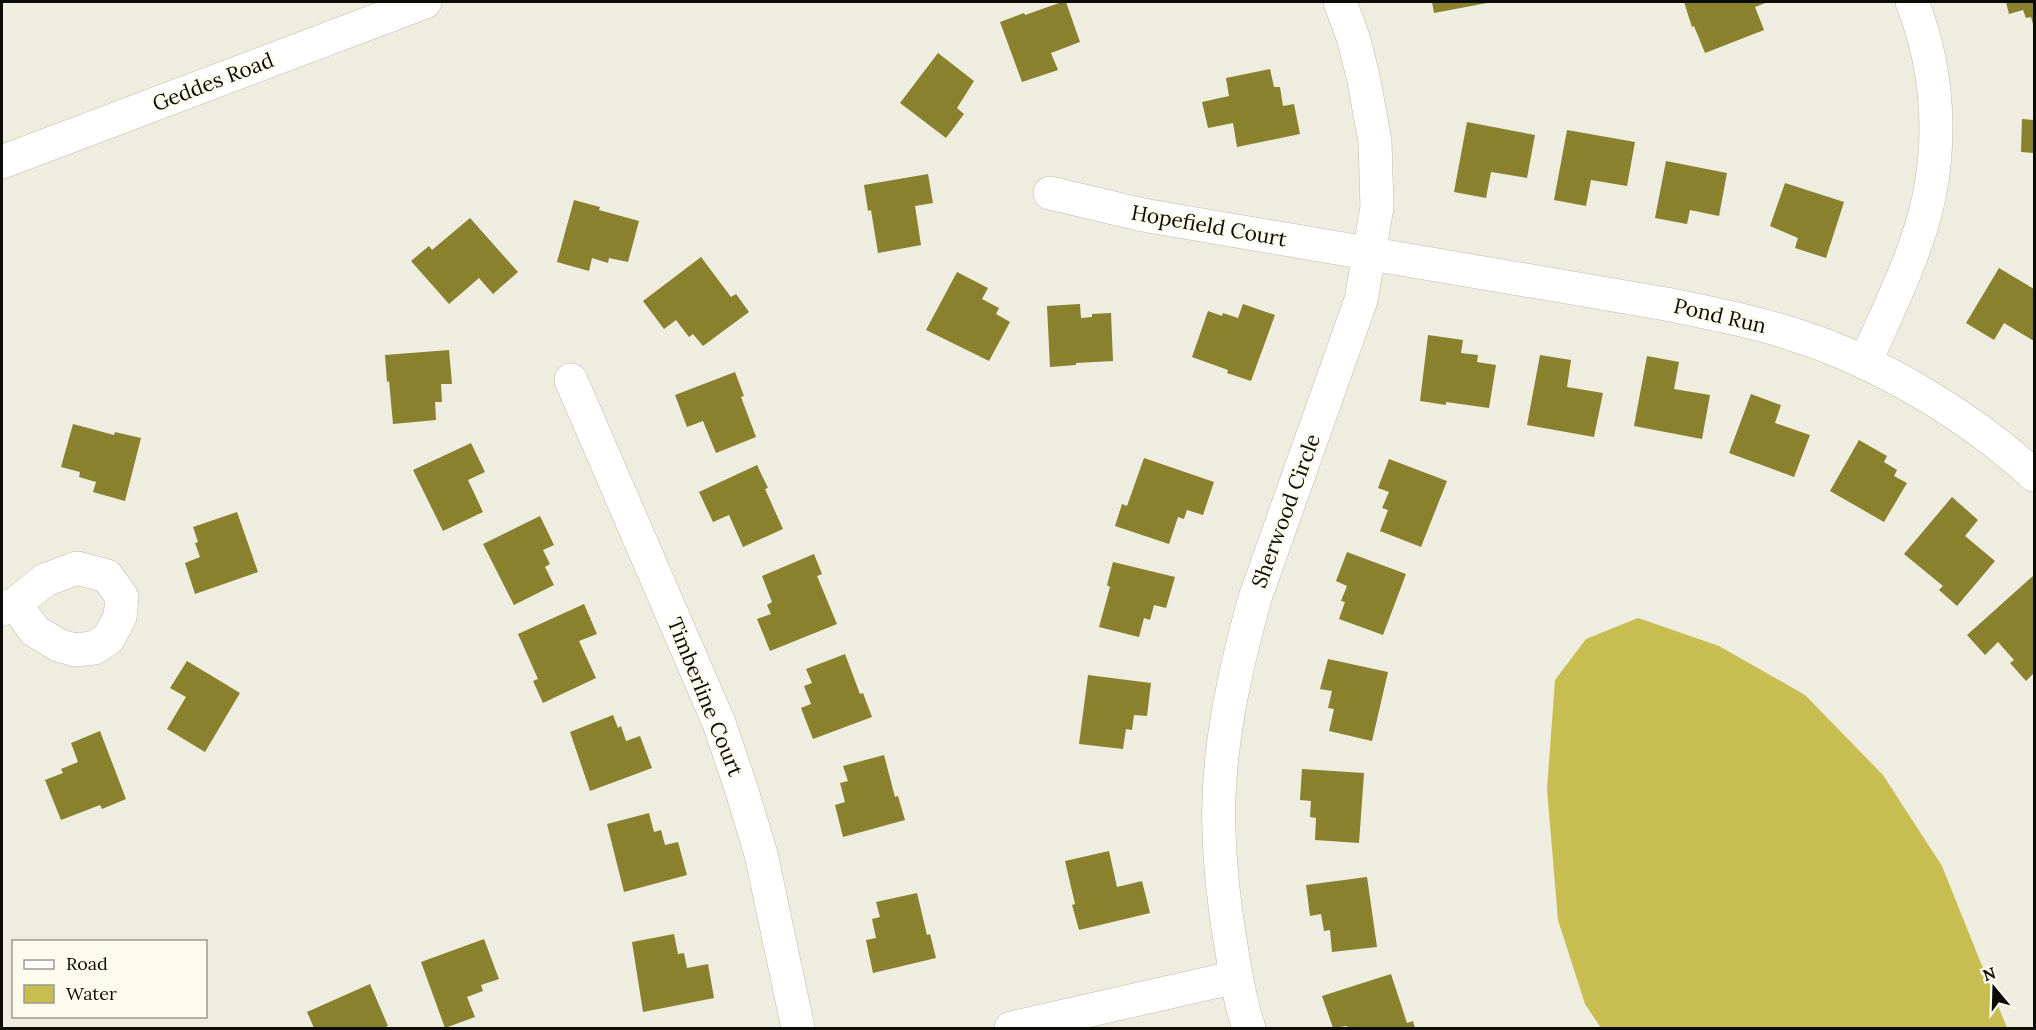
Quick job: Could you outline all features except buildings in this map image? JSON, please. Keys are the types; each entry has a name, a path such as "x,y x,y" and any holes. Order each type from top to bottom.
{"street":[{"name":"Geddes Road","path":"2,162 425,2"},
{"name":"Sherwood Circle","path":"1249,1029 1236,977 1224,898 1219,829 1221,762 1230,696 1255,598 1361,300 1377,207 1375,141 1363,76 1353,37 1340,2"},
{"path":"1865,363 1917,241 1929,197 1936,152 1936,107 1929,50 1912,2"},
{"name":"Hopefield Court","path":"1050,193 1143,215 1369,254"},
{"name":"Pond Run","path":"1369,254 1666,304 1732,317 1796,335 1865,363 1928,397 1969,423 2034,475"},
{"name":"Timberline Court","path":"571,380 719,723 761,854 798,1029"},
{"path":"1011,1029 1236,977"}],"water":[{"path":"1638,618 1719,646 1805,695 1883,775 1942,866 2007,1028 1601,1028 1585,1004 1558,920 1547,789 1555,680 1586,639"}]}
